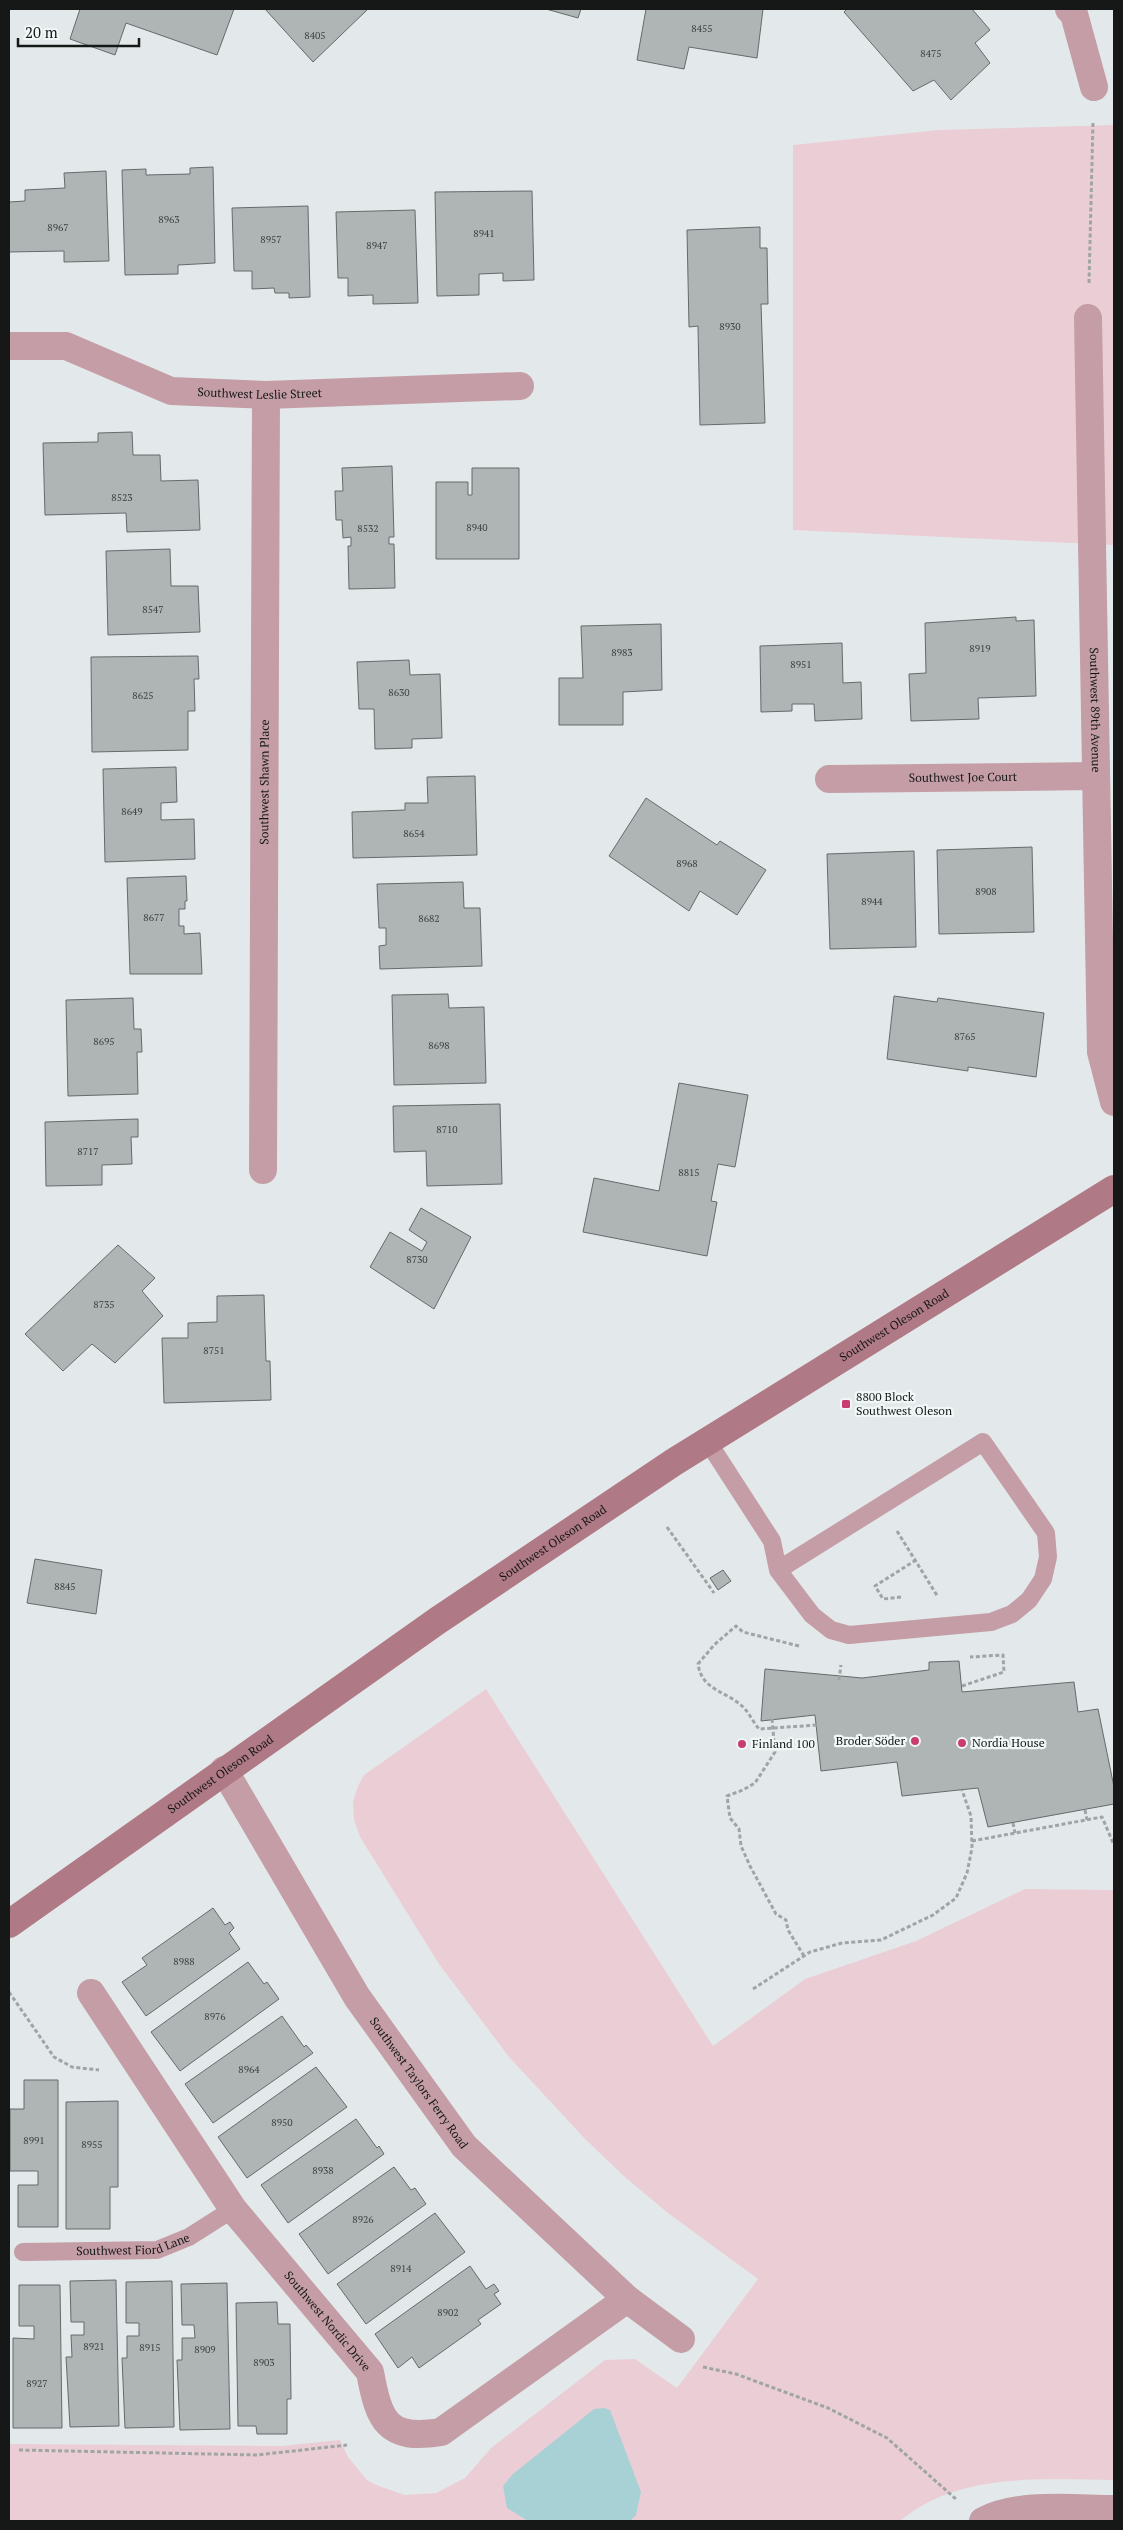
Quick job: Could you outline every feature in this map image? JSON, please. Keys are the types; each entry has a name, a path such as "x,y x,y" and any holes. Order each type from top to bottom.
{"main road":[{"name":"Southwest Oleson Road","path":"9,1922 436,1621 674,1462 1114,1189"}],"street":[{"path":"1069,9 1074,14 1094,86"},
{"name":"Southwest 89th Avenue","path":"1088,318 1101,1052 1114,1102"},
{"name":"Southwest Leslie Street","path":"9,346 66,346 171,391 266,395 520,386"},
{"name":"Southwest Shawn Place","path":"263,1170 266,395"},
{"name":"Southwest Joe Court","path":"829,779 1096,776"},
{"name":"Southwest Taylors Ferry Road","path":"224,1770 357,1997 464,2146 627,2300 682,2339"},
{"name":"Southwest Nordic Drive","path":"91,1993 233,2209 370,2372 374,2395 381,2413 388,2424 404,2434 422,2435 441,2432 627,2300"},
{"path":"983,2521 998,2513 1032,2509 1114,2509"}],"lane":[{"path":"708,1442 772,1541 778,1570 812,1615 831,1630 849,1635 992,1622 1012,1614 1029,1600 1043,1579 1048,1557 1046,1533 983,1442 778,1570"},
{"name":"Southwest Fiord Lane","path":"23,2252 157,2250 189,2237 233,2209"}],"path":[{"path":"1088,318 1094,86"},
{"path":"667,1527 714,1593"},
{"path":"910,1596 883,1599 875,1586 915,1558 936,1594 927,1595"},
{"path":"736,1626 698,1664 700,1676 707,1684 745,1709 759,1729 817,1725"},
{"path":"962,1686 1004,1672 1003,1655 966,1657"},
{"path":"839,1680 842,1657"},
{"path":"772,1719 774,1752 755,1783 727,1796 730,1818 739,1829 741,1846 776,1914 786,1920 788,1930 804,1956"},
{"path":"753,1988 804,1956 834,1945 881,1940 933,1915 956,1898 967,1873 972,1841 971,1816 962,1790"},
{"path":"1085,1810 1087,1820"},
{"path":"972,1841 1102,1817 1114,1845"},
{"path":"1013,1823 1015,1833"},
{"path":"9,1992 54,2057 62,2063 84,2070 108,2068"},
{"path":"698,2367 718,2368 828,2408 887,2438 962,2505"},
{"path":"19,2450 257,2455 347,2445"}],"shaded area":[{"path":"1114,125 1114,545 793,530 793,145 939,130"},
{"path":"486,1689 713,2046 805,1979 916,1941 1025,1889 1114,1890 1114,2480 1030,2480 975,2486 948,2494 923,2505 900,2521 9,2521 9,2444 282,2446 340,2440 348,2457 367,2480 376,2485 405,2495 436,2493 465,2478 491,2448 605,2360 635,2359 677,2388 758,2279 668,2213 626,2178 586,2140 509,2057 439,1964 360,1837 354,1820 353,1801 364,1775"}],"water":[{"path":"604,2408 610,2410 641,2492 636,2515 630,2521 528,2521 507,2508 503,2486 513,2474 594,2409"}],"building":[{"path":"80,9 234,9 217,55 126,23 115,55 70,39"},
{"path":"265,9 368,9 313,62"},
{"path":"546,9 581,9 578,18"},
{"path":"646,9 763,9 757,58 689,47 684,69 637,60"},
{"path":"847,9 972,9 990,30 975,43 990,63 951,100 934,80 913,91 844,12"},
{"path":"213,167 215,263 178,265 178,274 125,275 122,170 146,169 146,175 190,174 190,168"},
{"path":"106,171 109,261 64,262 64,251 9,252 9,202 25,201 25,190 65,188 64,173"},
{"path":"532,191 534,280 503,281 503,273 479,274 479,295 437,296 435,192"},
{"path":"308,206 310,297 289,298 289,293 275,293 274,288 252,289 252,271 234,271 232,208"},
{"path":"415,210 418,303 373,304 373,295 348,296 348,278 338,278 336,212"},
{"path":"760,227 760,248 767,248 768,304 761,304 765,423 700,425 698,326 689,327 687,230"},
{"path":"132,432 133,455 160,455 161,481 198,480 200,530 127,532 126,513 45,515 43,443 98,442 98,433"},
{"path":"392,466 394,537 389,537 389,544 394,544 395,588 349,589 348,546 351,546 351,537 343,538 342,520 336,520 335,491 343,491 342,468"},
{"path":"472,468 519,468 519,559 436,559 436,482 468,482 468,495 472,495"},
{"path":"170,549 171,586 198,586 200,632 108,635 106,551"},
{"path":"1016,617 1016,621 1034,620 1036,696 978,698 979,719 911,721 909,674 926,673 925,623"},
{"path":"661,624 662,690 623,692 623,725 559,725 559,678 583,678 581,626"},
{"path":"842,643 843,683 861,682 862,719 815,721 814,704 792,704 792,711 761,712 760,646"},
{"path":"198,656 199,679 194,679 195,711 188,711 188,750 92,752 91,657"},
{"path":"409,660 410,675 440,674 442,738 412,739 412,748 375,749 374,709 359,709 357,662"},
{"path":"176,767 177,802 161,803 161,820 194,819 195,859 105,862 103,769"},
{"path":"475,776 477,855 353,858 352,812 405,810 405,803 428,803 427,777"},
{"path":"646,798 717,845 720,841 766,870 737,915 700,891 689,911 609,856"},
{"path":"1032,847 1034,932 939,934 937,850"},
{"path":"914,851 916,947 830,949 827,854"},
{"path":"186,876 187,901 185,901 185,909 179,909 179,926 184,926 184,934 200,933 202,974 130,974 127,878"},
{"path":"463,882 464,908 480,908 482,966 380,969 379,946 386,945 386,928 379,928 377,884"},
{"path":"448,994 449,1008 484,1007 486,1083 394,1085 392,995"},
{"path":"894,996 937,1002 938,998 1044,1013 1036,1077 968,1067 968,1071 887,1059"},
{"path":"133,998 134,1029 141,1029 142,1052 137,1052 138,1094 68,1096 66,1000"},
{"path":"679,1083 748,1095 735,1167 718,1164 711,1201 717,1202 707,1256 583,1232 594,1178 659,1191"},
{"path":"500,1104 502,1184 427,1186 426,1151 394,1152 393,1106"},
{"path":"138,1119 138,1137 131,1137 132,1164 102,1165 102,1185 46,1186 45,1122"},
{"path":"421,1208 471,1237 434,1309 370,1267 390,1232 422,1251 427,1242 409,1230"},
{"path":"118,1245 155,1278 142,1291 163,1316 115,1363 92,1344 63,1371 25,1334"},
{"path":"264,1295 266,1361 270,1361 271,1400 164,1403 162,1338 188,1338 188,1323 217,1322 217,1296"},
{"path":"35,1559 102,1570 96,1614 27,1603"},
{"path":"723,1570 731,1581 718,1590 710,1578"},
{"name":"Nordia House","path":"959,1661 962,1692 1074,1682 1078,1712 1098,1709 1114,1787 1114,1804 988,1827 978,1788 902,1796 897,1762 821,1771 815,1715 761,1721 765,1669 862,1678 929,1670 929,1662"},
{"path":"213,1908 225,1925 230,1922 234,1928 229,1933 240,1949 146,2016 122,1982 147,1965 142,1958"},
{"path":"248,1962 264,1984 267,1982 279,1999 180,2071 151,2032"},
{"path":"282,2016 304,2047 306,2045 313,2053 213,2123 185,2084"},
{"path":"316,2067 347,2107 247,2178 218,2137"},
{"path":"24,2080 58,2080 58,2227 18,2227 18,2185 38,2185 38,2171 10,2171 10,2109 24,2109"},
{"path":"118,2101 118,2187 110,2187 110,2229 66,2229 66,2102"},
{"path":"356,2119 377,2148 379,2146 384,2154 288,2223 261,2185"},
{"path":"394,2167 411,2190 415,2188 426,2204 328,2274 299,2234"},
{"path":"435,2213 465,2252 366,2324 337,2284"},
{"path":"470,2266 486,2289 494,2284 499,2291 494,2294 501,2304 478,2320 481,2324 419,2368 412,2357 398,2368 375,2334"},
{"path":"116,2280 119,2426 70,2427 66,2357 72,2357 71,2335 84,2335 84,2322 71,2322 70,2281"},
{"path":"172,2281 174,2427 125,2428 122,2358 127,2358 127,2336 139,2336 139,2323 126,2323 126,2282"},
{"path":"227,2283 230,2429 180,2430 177,2360 182,2360 182,2338 195,2338 194,2325 182,2325 181,2284"},
{"path":"19,2285 60,2285 62,2428 13,2428 13,2338 34,2339 34,2326 19,2326"},
{"path":"277,2302 278,2324 290,2324 291,2399 287,2399 287,2434 257,2434 256,2426 238,2426 236,2303"}],"place":[{"name":"8800 Block Southwest Oleson","path":"846,1404"},
{"name":"Broder Söder","path":"915,1741"},
{"name":"Nordia House","path":"962,1743"},
{"name":"Finland 100","path":"742,1744"}]}
